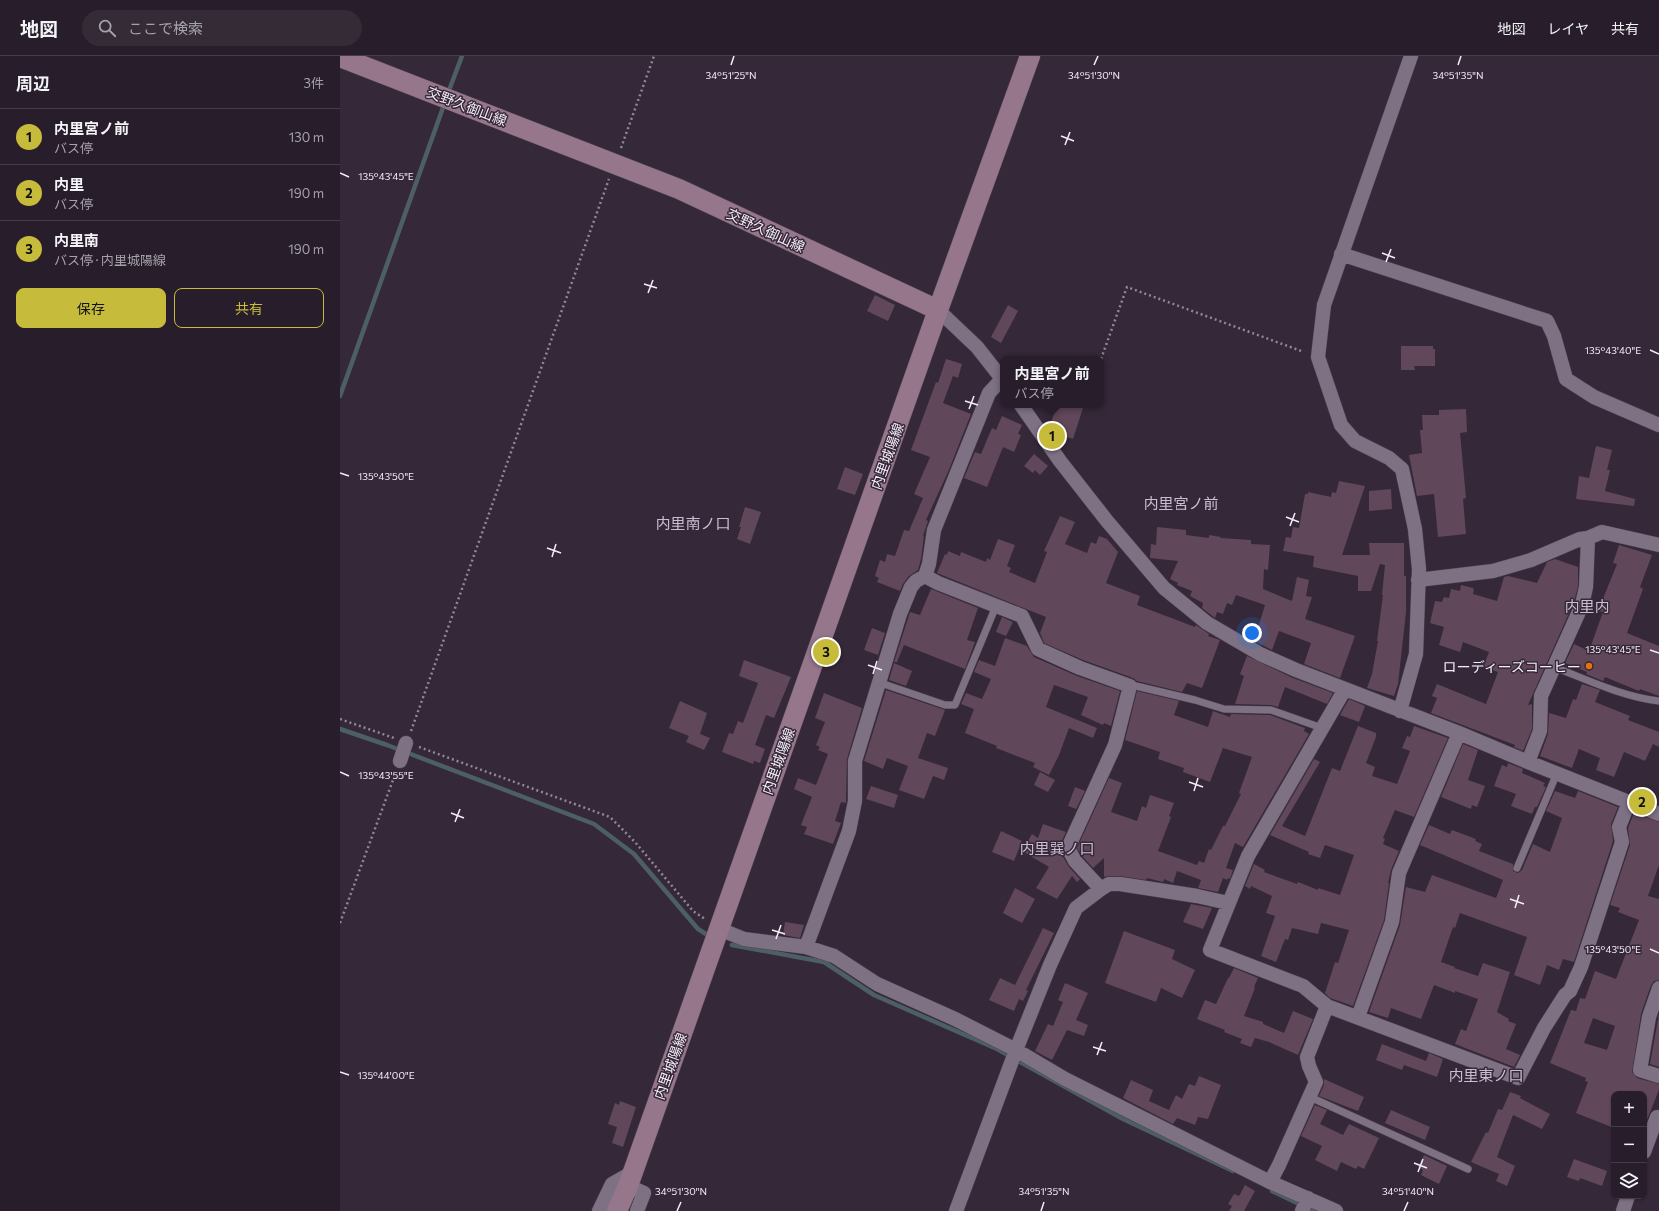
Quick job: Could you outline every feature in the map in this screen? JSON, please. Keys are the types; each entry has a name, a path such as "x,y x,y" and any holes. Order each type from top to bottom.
{"main road":[{"path":"938,310 1030,56"},
{"name":"交野久御山線","path":"340,57 679,190 938,310"},
{"name":"内里城陽線","path":"617,1211 630,1179 938,310"}],"street":[{"path":"1400,711 1416,654 1419,569 1415,529 1402,469 1389,458 1355,441 1341,425 1318,356 1324,305 1411,56"},
{"path":"1341,254 1547,321 1554,336 1566,379 1594,397 1658,423"},
{"path":"938,310 977,347 1000,376"},
{"path":"806,947 849,831 855,801 855,761 905,598 916,581 925,576 929,564 934,530 989,393 1000,383"},
{"path":"1023,408 1060,461 1107,521 1164,588 1207,623 1260,654 1659,814"},
{"path":"1418,580 1493,571 1531,560 1580,539 1588,538 1602,532 1659,545"},
{"path":"1528,762 1540,731 1541,696 1582,605 1586,587 1588,538"},
{"path":"925,576 938,583 1022,616 1038,649 1080,668 1130,686 1115,745 1068,848 1075,861 1100,889"},
{"path":"1345,689 1248,856 1210,950 1302,986 1320,998 1327,1006 1518,1078 1544,1028 1565,995 1570,991 1581,967 1622,842 1619,827 1629,802"},
{"path":"1358,1017 1392,922 1399,873 1459,733"},
{"path":"400,761 406,743"},
{"path":"956,1211 1016,1050 1050,965 1076,908 1100,889 1109,884 1120,884 1197,896 1228,903"},
{"path":"719,929 744,939 806,947 834,956 877,984 954,1019 1016,1050 1064,1079 1270,1182 1336,1211"},
{"path":"1659,988 1649,1017 1640,1070 1659,1076"},
{"path":"1270,1182 1280,1165 1316,1082 1307,1057 1327,1006"},
{"path":"1647,1144 1658,1115"},
{"path":"599,1211 612,1184 630,1179 644,1194 638,1211"},
{"path":"1302,1211 1308,1198"},
{"path":"1623,1211 1627,1199"}],"lane":[{"path":"878,682 945,705 955,705 996,606"},
{"path":"1554,667 1599,685 1644,699 1659,701"},
{"path":"1130,686 1136,686 1195,700 1224,709 1271,710 1322,728"},
{"path":"1517,868 1557,773"},
{"path":"1310,1097 1468,1168"}],"path":[{"path":"406,743 654,56"},
{"path":"1102,356 1127,287 1318,356"},
{"path":"340,719 610,817 636,842 693,911 719,929"},
{"path":"340,923 400,761"}],"building":[{"path":"875,295 895,305 888,321 867,311"},
{"path":"1008,305 1018,311 1001,343 991,337"},
{"path":"1401,346 1433,346 1433,349 1435,349 1435,366 1414,366 1415,370 1401,370"},
{"path":"946,359 962,364 958,378 953,376 943,403 971,414 948,472 926,520 928,521 923,536 921,559 918,570 909,576 900,591 877,582 879,578 875,576 880,560 885,562 887,554 895,556 904,530 909,531 923,498 914,494 930,457 911,450"},
{"path":"1056,408 1083,408 1073,439 1053,433 1054,430 1049,428"},
{"path":"1466,409 1467,432 1460,433 1466,498 1463,499 1466,534 1438,537 1434,494 1417,496 1409,455 1422,453 1420,430 1423,430 1422,415 1439,415 1439,410"},
{"path":"1002,416 1022,425 1018,434 1021,435 1014,452 1003,447 987,487 964,478 975,452 981,454 992,428 996,430"},
{"path":"1596,446 1612,450 1607,470 1610,470 1605,491 1635,499 1634,506 1576,499 1579,476 1589,478"},
{"path":"1034,454 1048,466 1040,475 1035,470 1033,473 1024,466"},
{"path":"845,467 863,474 855,495 837,489"},
{"path":"1339,481 1365,486 1342,555 1370,555 1369,543 1404,543 1406,612 1398,684 1394,696 1367,688 1372,674 1378,641 1385,565 1380,564 1371,591 1358,591 1358,576 1313,567 1314,556 1283,551 1286,537 1291,538 1293,527 1299,528 1305,494 1308,494 1308,492 1331,497 1332,492 1336,493"},
{"path":"1391,489 1392,509 1369,511 1369,491"},
{"path":"745,507 761,512 750,544 737,539"},
{"path":"1060,516 1075,522 1065,544 1087,553 1091,542 1096,544 1099,536 1107,539 1118,552 1106,583 1140,596 1137,605 1195,627 1196,625 1209,634 1208,636 1220,640 1202,688 1187,683 1182,692 1137,681 1133,678 1083,660 1044,643 1040,633 1046,617 937,573 945,554 947,555 948,551 960,556 961,552 986,562 987,558 990,560 998,539 1015,545 1007,566 1011,568 1009,572 1035,583 1047,552 1044,551"},
{"path":"1157,527 1186,530 1186,535 1209,538 1209,535 1221,537 1220,538 1251,540 1251,544 1270,545 1268,570 1264,569 1263,589 1292,601 1297,577 1309,580 1306,596 1312,597 1305,619 1355,636 1340,678 1304,664 1311,643 1279,631 1272,650 1254,641 1265,605 1236,595 1232,605 1227,603 1223,614 1217,612 1215,618 1202,608 1203,603 1190,596 1192,591 1177,585 1178,583 1170,579 1178,561 1150,558 1151,544 1156,545"},
{"path":"1619,545 1652,555 1640,587 1643,589 1627,633 1659,646 1659,696 1640,689 1639,691 1605,677 1603,681 1586,674 1587,672 1565,663 1574,644 1589,651 1603,612 1598,611 1617,564 1613,563"},
{"path":"1555,559 1578,567 1578,586 1574,602 1528,705 1532,704 1532,729 1523,751 1514,747 1515,745 1431,713 1437,698 1432,696 1437,684 1486,704 1498,672 1483,667 1489,652 1463,642 1460,652 1439,645 1444,627 1430,623 1435,601 1442,602 1444,597 1449,598 1451,589 1460,591 1461,585 1473,588 1473,594 1497,601 1504,577 1508,576 1537,583 1547,562"},
{"path":"931,589 978,608 967,640 975,642 965,669 904,645 897,662 894,662 910,612 920,615"},
{"path":"1002,617 1013,622 1006,636 996,632"},
{"path":"872,628 885,633 878,655 864,650"},
{"path":"1005,638 1027,646 1034,657 1077,676 1120,691 1111,726 1104,723 1103,725 1081,715 1088,697 1054,685 1046,707 1097,728 1093,738 1069,728 1059,755 1049,775 1033,767 1035,763 996,748 997,746 965,733 974,709 961,704 966,693 982,699 991,679 974,672 979,660 995,666"},
{"path":"1247,656 1293,678 1333,693 1327,704 1285,687 1278,707 1271,705 1235,704 1244,676 1240,674"},
{"path":"744,660 791,677 774,718 766,715 755,745 765,749 760,763 754,761 753,764 722,752 729,733 733,734 738,721 743,723 758,683 739,676"},
{"path":"894,663 912,671 906,686 889,680"},
{"path":"1582,684 1600,690 1595,702 1630,716 1628,720 1659,732 1659,747 1653,744 1645,761 1624,752 1614,777 1596,770 1600,758 1579,749 1572,768 1540,756 1548,734 1549,713 1566,718 1573,699 1576,700"},
{"path":"886,690 945,710 935,736 927,733 918,758 948,768 944,780 933,776 924,799 899,790 908,766 887,758 883,769 864,761"},
{"path":"1137,691 1179,701 1174,715 1208,727 1213,711 1230,717 1231,714 1270,715 1305,728 1304,731 1309,734 1243,847 1235,843 1226,868 1233,870 1230,879 1228,878 1227,880 1223,878 1218,892 1198,888 1201,880 1177,871 1173,883 1164,879 1163,882 1147,878 1146,880 1120,876 1104,877 1104,858 1093,868 1077,848 1109,778 1122,783 1111,812 1137,821 1142,806 1146,808 1150,795 1174,803 1169,816 1171,817 1158,851 1197,865 1199,861 1204,863 1209,849 1211,850 1223,826 1225,826 1241,794 1239,793 1252,757 1223,748 1210,782 1183,772 1184,768 1158,759 1160,752 1125,740"},
{"path":"824,693 862,708 847,759 846,803 841,802 835,821 841,823 833,844 804,834 807,827 801,825 812,797 794,789 798,778 816,785 828,754 818,750 820,747 816,745 825,722 815,718"},
{"path":"1349,699 1365,706 1359,722 1340,715"},
{"path":"680,701 707,713 700,734 710,738 704,750 686,742 689,736 669,728"},
{"path":"1358,726 1376,733 1376,737 1366,763 1375,767 1372,776 1397,784 1410,751 1402,748 1407,736 1410,737 1414,726 1448,738 1414,817 1395,810 1383,838 1385,839 1383,844 1399,851 1391,870 1388,883 1384,920 1353,1006 1330,998 1325,993 1335,962 1338,963 1349,930 1321,923 1318,934 1292,928 1288,940 1285,939 1276,962 1261,956 1275,916 1266,913 1272,896 1251,886 1250,889 1245,886 1254,864 1265,870 1264,872 1297,884 1298,882 1318,890 1318,888 1340,895 1354,855 1325,845 1320,858 1308,854 1309,852 1270,835 1314,759 1320,762 1282,826 1305,836 1332,768 1340,771"},
{"path":"1463,744 1478,750 1468,780 1485,786 1477,807 1472,805 1471,809 1441,797"},
{"path":"1508,763 1523,769 1522,773 1545,783 1543,786 1546,787 1537,807 1535,807 1532,814 1511,806 1516,794 1494,786 1502,765 1507,767"},
{"path":"1040,772 1055,780 1048,792 1034,785"},
{"path":"871,786 898,795 894,808 866,799"},
{"path":"1075,787 1085,791 1076,809 1068,806"},
{"path":"1555,791 1575,798 1578,791 1618,807 1611,824 1613,841 1574,962 1563,959 1559,970 1547,965 1540,985 1514,975 1527,937 1460,913 1455,928 1453,927 1441,962 1478,976 1483,963 1510,972 1497,1012 1509,1019 1508,1021 1516,1024 1506,1049 1520,1055 1514,1067 1455,1044 1461,1029 1466,1031 1478,999 1455,991 1455,993 1434,985 1421,1019 1391,1008 1388,1018 1369,1012 1400,925 1406,887 1425,892 1432,875 1496,898 1503,880 1420,845 1429,825 1450,834 1452,830 1476,839 1475,841 1482,844 1479,851 1513,864 1513,871 1518,873 1522,870 1533,844 1550,852 1562,818 1546,811"},
{"path":"1634,813 1659,822 1659,865 1648,896 1659,899 1659,980 1654,981 1651,985 1641,1014 1632,1072 1637,1078 1659,1084 1659,1090 1647,1120 1647,1091 1611,1091 1611,1127 1576,1113 1588,1082 1585,1081 1586,1078 1550,1063 1571,1010 1576,1011 1580,998 1585,999 1595,971 1616,979 1639,920 1618,912 1620,908 1610,905 1630,845 1628,828","holes":["1593,1018 1615,1026 1607,1050 1584,1043"]},
{"path":"1043,824 1066,832 1060,845 1060,852 1069,867 1080,879 1077,882 1072,876 1057,899 1036,888 1049,867 1022,851 1032,834 1038,838"},
{"path":"1001,831 1022,841 1014,861 992,852"},
{"path":"1015,888 1035,899 1022,923 1003,913"},
{"path":"1191,904 1212,908 1203,929 1183,922"},
{"path":"785,922 804,925 800,938 783,935"},
{"path":"1043,928 1054,933 1026,990 1028,991 1023,1001 1019,999 1014,1011 989,1000 1000,978 1015,985"},
{"path":"1124,931 1175,950 1172,959 1195,970 1182,998 1161,988 1156,1002 1105,983"},
{"path":"1234,968 1258,978 1244,1016 1263,1022 1263,1024 1284,1033 1293,1011 1313,1019 1298,1055 1269,1042 1255,1038 1251,1047 1240,1043 1242,1039 1224,1032 1225,1030 1197,1019 1205,1000 1216,1004"},
{"path":"1065,983 1088,993 1076,1020 1088,1025 1084,1036 1067,1030 1052,1060 1035,1051 1048,1024 1053,1026 1063,1002 1058,1000"},
{"path":"1659,1014 1659,1067 1650,1064"},
{"path":"1382,1044 1426,1061 1429,1053 1443,1059 1437,1077 1404,1065 1402,1070 1376,1060"},
{"path":"1199,1076 1221,1085 1208,1119 1198,1117 1195,1125 1177,1118 1173,1124 1123,1098 1131,1080 1153,1090 1149,1101 1169,1110 1176,1095 1182,1099 1189,1084 1195,1086"},
{"path":"1324,1079 1364,1097 1358,1111 1319,1096 1324,1085"},
{"path":"1510,1092 1521,1096 1520,1098 1550,1114 1542,1129 1513,1115 1497,1157 1515,1166 1507,1186 1496,1181 1499,1174 1471,1162 1486,1132 1488,1133 1498,1109 1502,1110"},
{"path":"620,1101 636,1107 623,1147 612,1143 617,1127 608,1124 615,1103 619,1105"},
{"path":"1315,1105 1327,1110 1320,1124 1343,1135 1349,1124 1379,1138 1364,1169 1358,1166 1356,1169 1341,1162 1337,1171 1315,1160 1322,1146 1301,1136"},
{"path":"1391,1110 1430,1127 1425,1140 1385,1123"},
{"path":"1424,1155 1447,1166 1439,1184 1421,1175 1423,1170 1418,1167"},
{"path":"1574,1159 1607,1171 1602,1186 1580,1178 1579,1181 1567,1177"},
{"path":"1245,1185 1255,1191 1244,1211 1229,1211 1232,1206 1228,1204 1234,1194 1239,1196"}],"waterway":[{"path":"448,93 462,56"},
{"path":"340,396 445,102"},
{"path":"340,729 387,745 594,824 634,854 698,929 706,934"},
{"path":"732,945 824,962 874,995 997,1049 1123,1119 1233,1171"},
{"path":"1272,1191 1314,1211"}],"place":[{"name":"内里宮ノ前","path":"1052,436"},
{"name":"内里南","path":"826,652"},
{"name":"ローディーズコーヒー","path":"1589,666"},
{"name":"内里","path":"1642,802"}],"district":[{"name":"内里宮ノ前","path":"1181,503"},
{"name":"内里南ノ口","path":"693,523"},
{"name":"内里内","path":"1587,606"},
{"name":"内里巽ノ口","path":"1057,848"},
{"name":"内里東ノ口","path":"1486,1075"}]}
